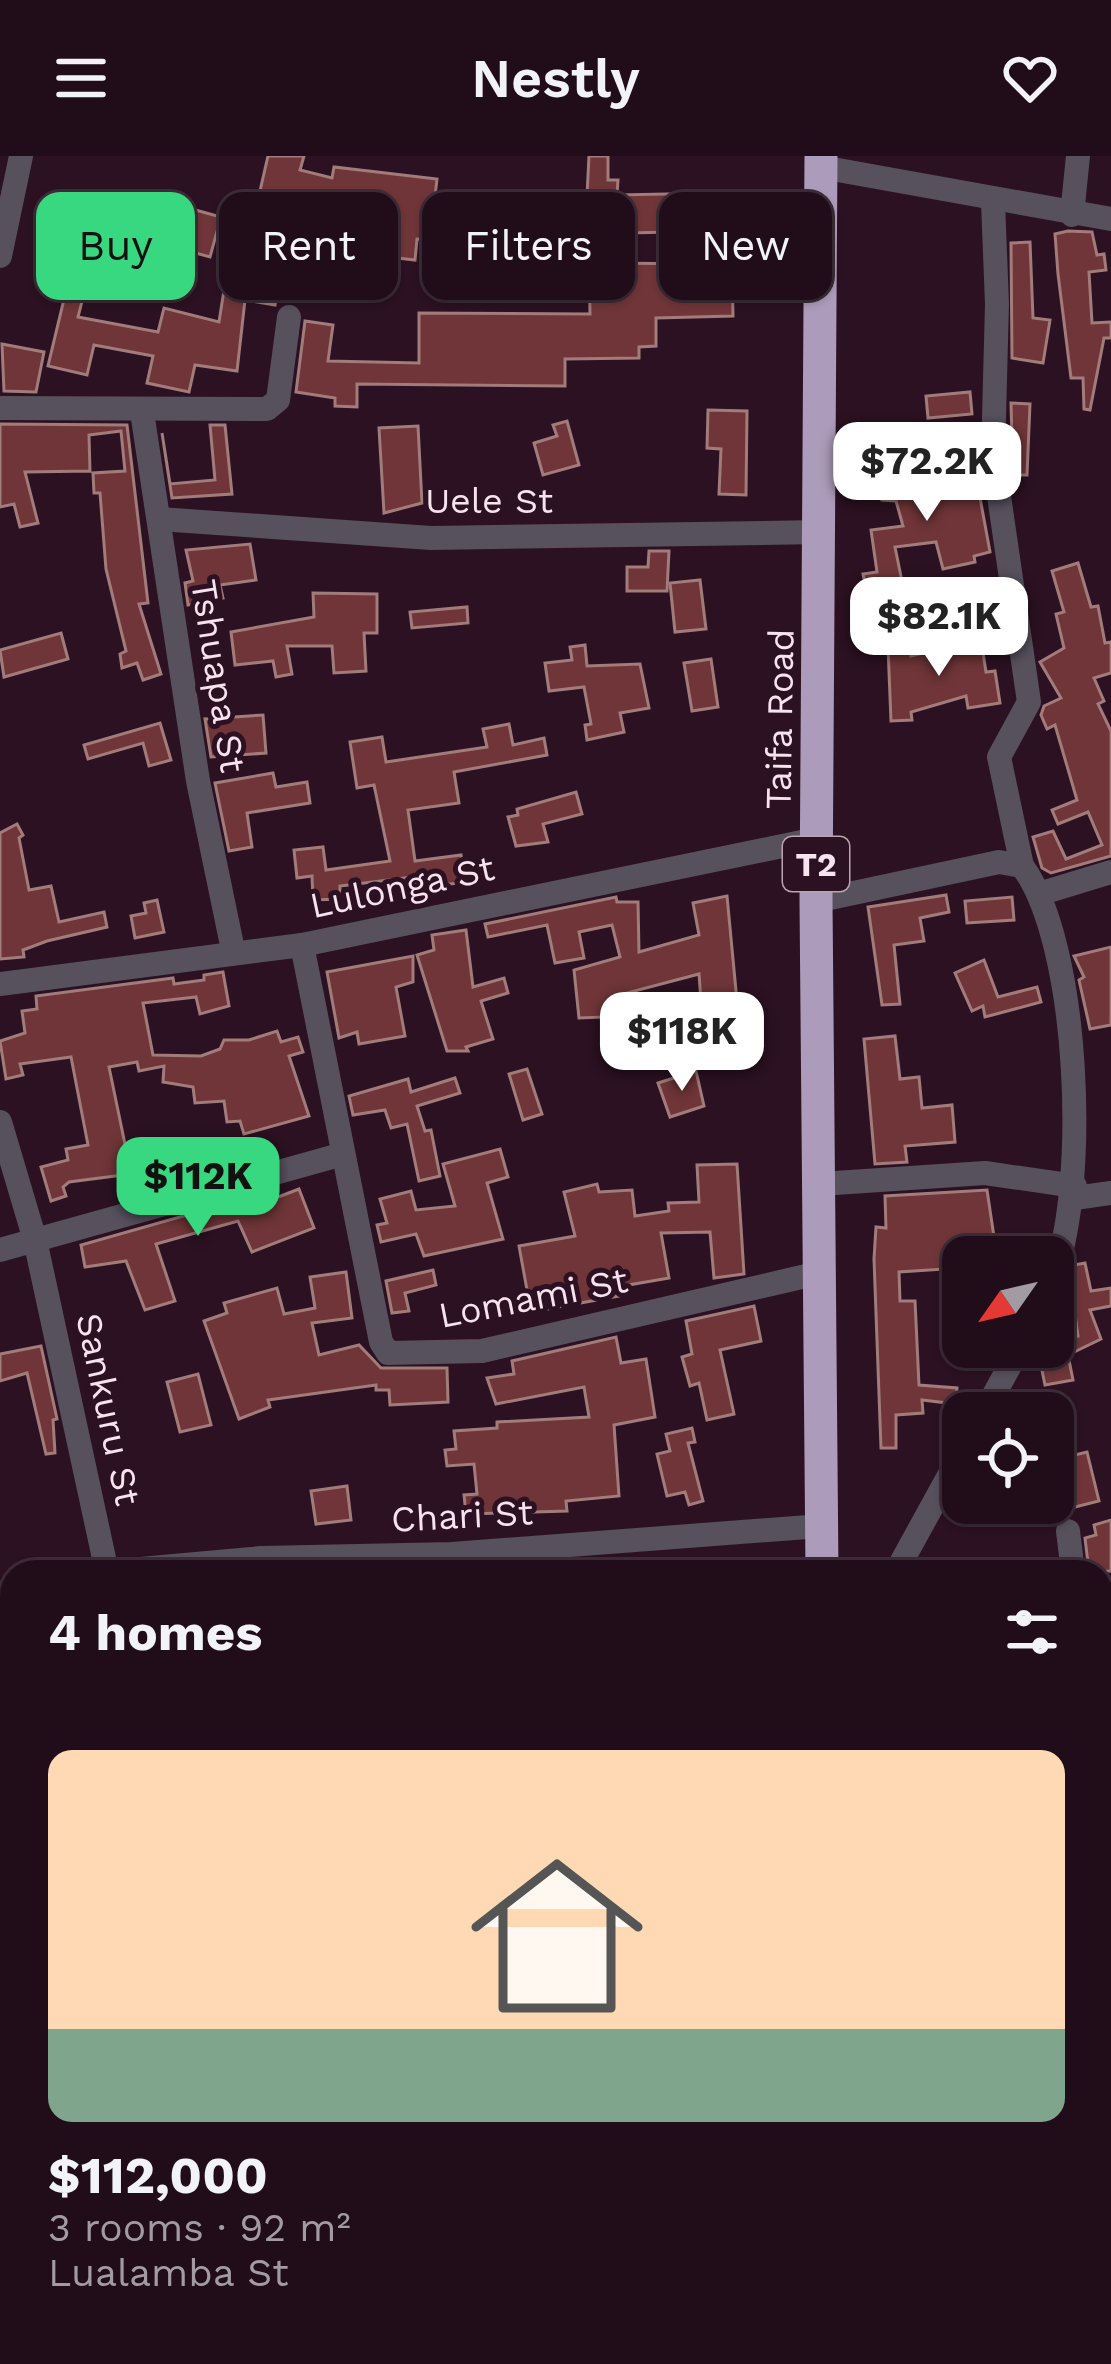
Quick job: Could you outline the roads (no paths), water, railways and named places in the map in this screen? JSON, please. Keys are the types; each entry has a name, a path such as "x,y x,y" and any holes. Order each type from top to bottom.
{"highway":[{"name":"Taifa Road","path":"821,162 816,901 821,1560"}],"street":[{"path":"0,256 21,156"},
{"path":"1072,215 1078,156"},
{"path":"821,162 993,202 1111,219"},
{"path":"993,202 997,304 993,455 1029,702 999,757 1022,866 1042,892 1075,1066 1075,1192 1064,1236"},
{"path":"0,408 266,409 278,400 289,317"},
{"name":"Tshuapa St","path":"142,412 198,781 233,950"},
{"name":"Uele St","path":"159,519 431,538 820,532"},
{"name":"Lulonga St","path":"0,984 233,950 302,945 816,839"},
{"path":"816,901 977,863 1022,866"},
{"path":"1042,892 1111,872"},
{"name":"Lomami St","path":"302,945 381,1342 388,1353 482,1351 819,1273"},
{"name":"Sankuru St","path":"0,1122 35,1240 104,1560"},
{"path":"0,1250 343,1154"},
{"path":"820,1184 985,1173 1075,1192 1111,1193"},
{"path":"903,1560 942,1488"},
{"name":"Chari St","path":"239,1560 452,1554 820,1526"},
{"path":"1068,1531 1072,1560"}]}
